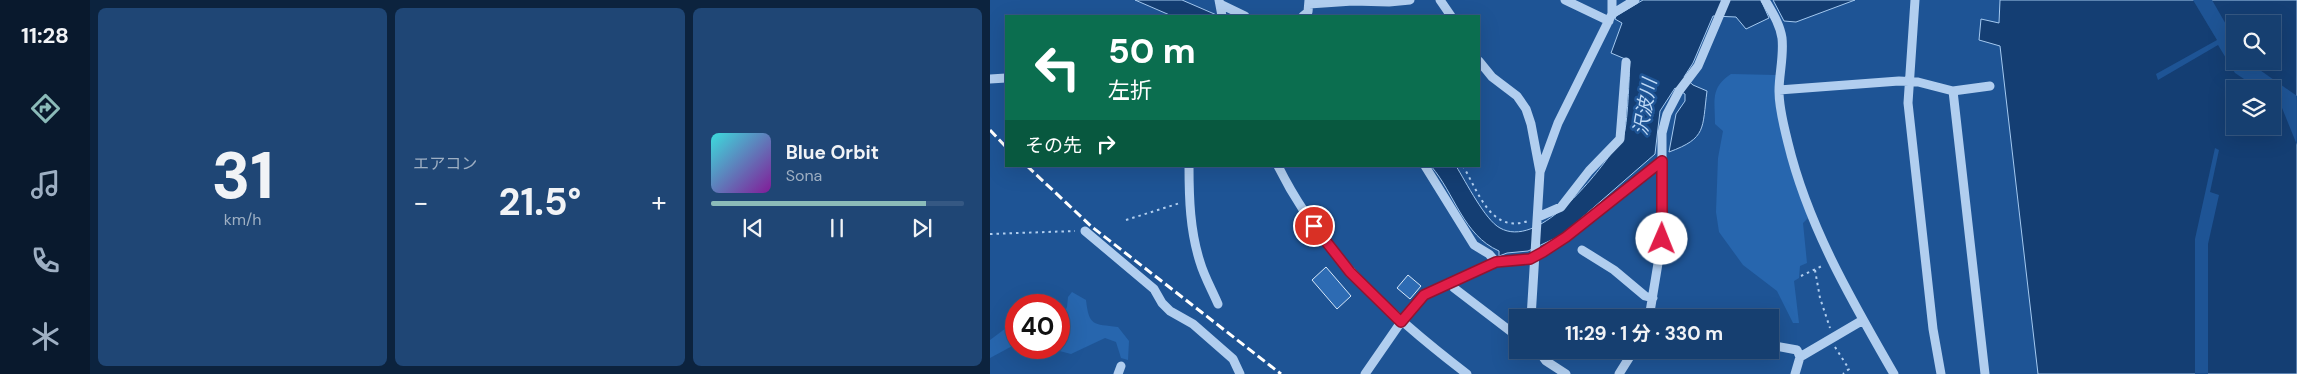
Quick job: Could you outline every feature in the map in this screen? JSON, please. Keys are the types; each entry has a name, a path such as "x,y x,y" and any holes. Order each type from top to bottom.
{"street":[{"path":"1304,15 1308,12 1309,2 1353,0 1390,2 1410,0"},
{"path":"1441,0 1446,0"},
{"path":"1441,0 1450,15"},
{"path":"1565,0 1610,18"},
{"path":"1540,172 1558,123 1610,18 1612,0"},
{"path":"1610,18 1635,0"},
{"path":"1651,309 1662,239 1662,133 1667,114 1679,91 1698,66 1726,0"},
{"path":"1765,0 1778,24 1782,38 1780,106 1788,145 1802,188 1813,218 1862,320 1894,374"},
{"path":"1915,0 1908,82 1911,134 1933,329 1941,374"},
{"path":"1220,8 1242,15"},
{"path":"1480,62 1492,78 1517,96 1526,108 1531,124 1540,172 1532,309"},
{"path":"1538,219 1561,207 1589,171 1620,139 1626,62"},
{"path":"990,79 1005,78"},
{"path":"1779,90 1908,82 1918,82 1953,91 1990,86"},
{"path":"1953,91 1985,374"},
{"path":"1426,167 1474,245 1493,258 1530,259 1566,237 1662,161"},
{"path":"1189,167 1189,200 1200,262 1218,304"},
{"path":"1279,167 1293,194 1325,241 1368,291 1401,322 1467,374"},
{"path":"1085,231 1149,284 1170,311 1193,324 1233,359 1240,374"},
{"path":"1582,250 1614,270 1645,296 1653,298"},
{"path":"1365,374 1401,322 1424,295 1452,283 1493,258"},
{"path":"1452,283 1454,288 1509,330"},
{"path":"1800,357 1862,320"},
{"path":"1779,347 1797,350 1800,357 1795,374"},
{"path":"1545,359 1566,374"},
{"path":"1619,374 1628,359"}],"path":[{"path":"1464,167 1487,208 1496,218 1506,224 1518,224 1538,219"},
{"path":"1126,220 1189,200"},
{"path":"990,234 1085,231"},
{"path":"1801,276 1833,261"},
{"path":"1816,270 1820,298 1831,332 1831,340 1849,369 1843,374"}],"shaded area":[{"path":"1731,74 1776,75 1808,218 1803,223 1807,263 1800,266 1799,278 1794,281 1799,323 1793,323 1777,291 1743,265 1719,232 1716,212 1718,158 1723,131 1715,124 1715,95 1720,84"},
{"path":"1072,292 1086,300 1089,315 1094,322 1118,327 1129,341 1128,360 1121,358 1116,342 1105,338 1070,354 1070,294"},
{"path":"1005,329 1005,350 990,358 990,340"}],"water":[{"path":"1135,0 1182,0 1217,15 1170,15"},
{"name":"沢波川","path":"1643,0 1761,0 1769,18 1746,29 1736,17 1713,16 1693,63 1684,77 1693,85 1707,91 1703,123 1696,137 1669,152 1676,114 1685,101 1685,94 1675,88 1660,111 1655,154 1562,235 1528,251 1507,253 1499,256 1499,251 1487,244 1468,224 1432,167 1457,167 1482,209 1494,224 1500,228 1515,232 1530,229 1546,221 1562,209 1590,180 1619,144 1625,131 1630,61 1611,53 1622,23 1615,19 1616,16"},
{"path":"1773,0 1855,0 1796,22 1784,21"},
{"path":"2000,0 2297,0 2297,374 2038,374 2000,46 1979,40 1981,19 1999,23"}],"pier":[{"path":"2193,0 2212,0 2226,24 2226,58 2218,45 2158,80 2156,74 2217,40"},
{"path":"2233,70 2260,70 2274,80 2246,80"},
{"path":"2281,85 2297,96 2297,145 2281,105"},
{"path":"2215,148 2219,150 2210,192 2219,195 2208,244 2208,374 2195,374 2195,239"}],"building":[{"path":"1326,267 1351,296 1337,309 1312,280"},
{"path":"1408,275 1421,286 1410,299 1397,288"}],"railway":[{"path":"990,130 1005,146"},
{"path":"1028,167 1092,227 1281,374"}],"route":[{"path":"1314,226 1350,272 1401,322 1424,295 1496,262 1530,259 1543,252 1566,237 1662,161 1662,239"}]}
